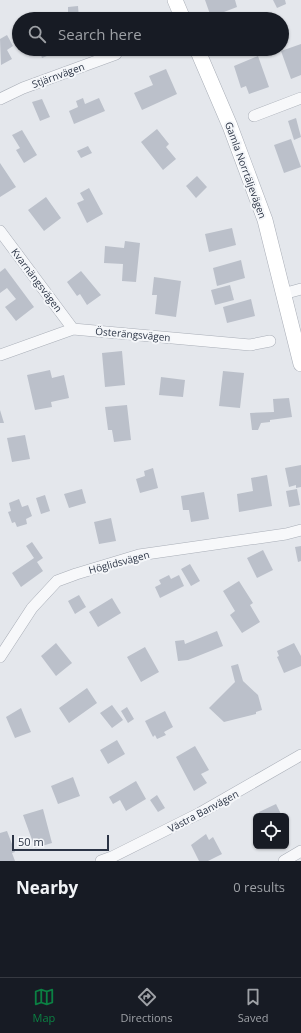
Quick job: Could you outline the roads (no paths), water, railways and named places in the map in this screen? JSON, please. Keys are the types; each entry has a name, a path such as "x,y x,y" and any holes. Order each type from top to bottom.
{"street":[{"path":"175,0 181,12"},
{"name":"Stjärnvägen","path":"0,98 111,56"},
{"name":"Gamla Norrtäljevägen","path":"200,56 230,126 265,220 301,364"},
{"path":"254,116 301,98"},
{"name":"Kvarnängsvägen","path":"0,231 73,329"},
{"path":"283,294 301,289"},
{"name":"Österängsvägen","path":"0,355 73,329 250,345 270,341"},
{"name":"Höglidsvägen","path":"0,657 32,608 57,581 139,555 286,534 301,530"},
{"name":"Västra Banvägen","path":"101,861 114,859 301,756"},
{"path":"284,861 301,851"}]}
